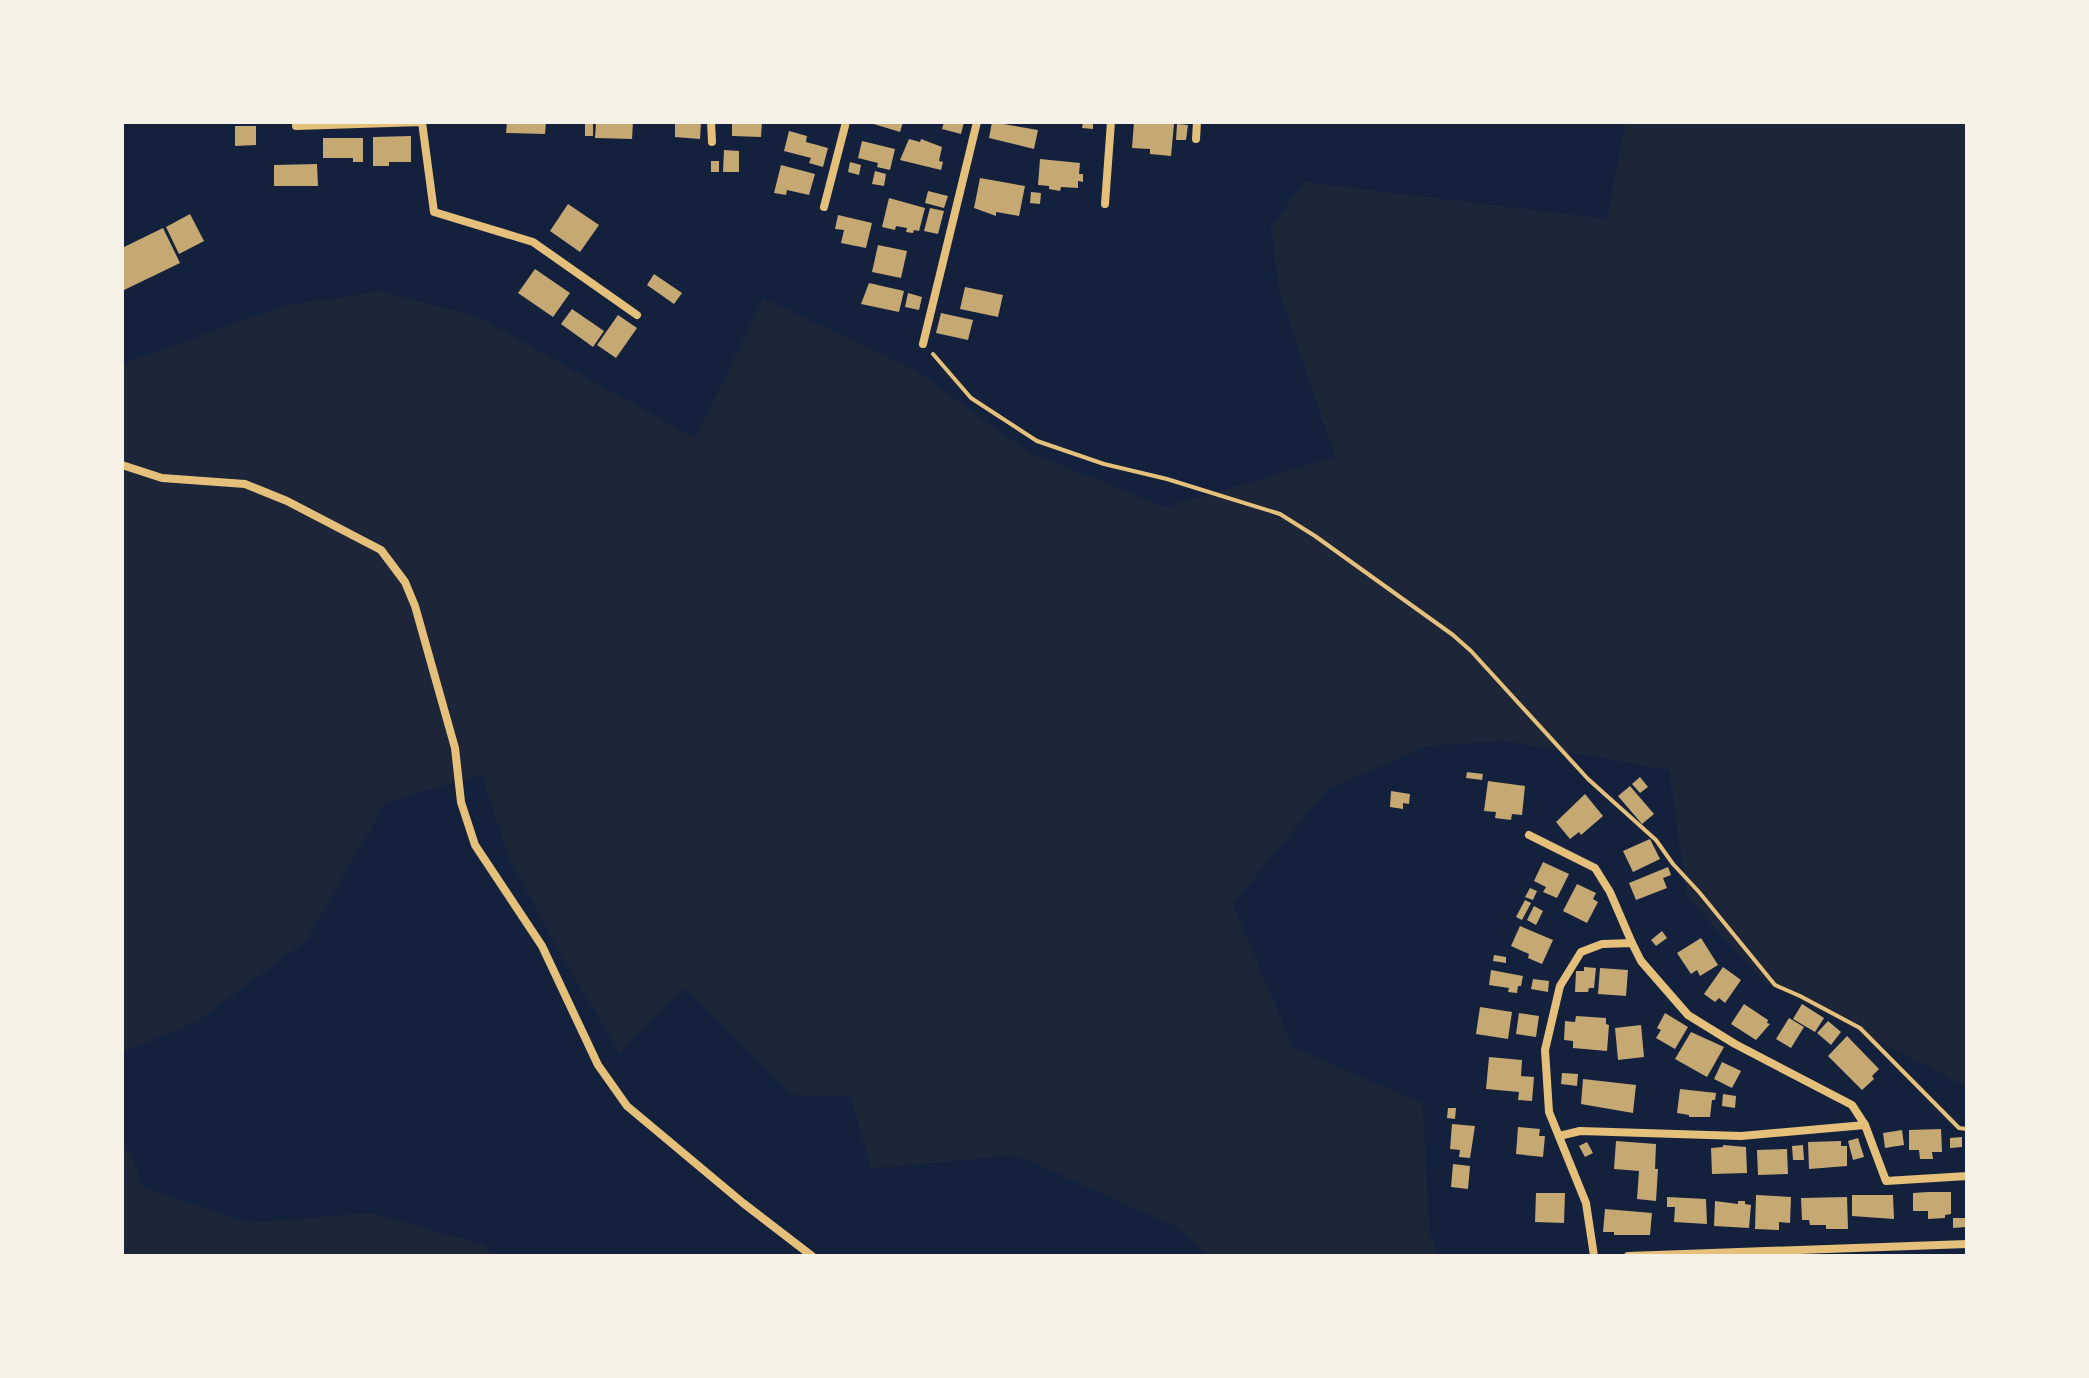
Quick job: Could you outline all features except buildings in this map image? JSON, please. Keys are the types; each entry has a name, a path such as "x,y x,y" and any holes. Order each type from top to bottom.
{"street":[{"path":"296,122 296,126 422,122 434,212 533,242 637,315"},
{"path":"711,122 712,142"},
{"path":"824,207 846,122"},
{"path":"923,344 977,122"},
{"path":"1105,204 1111,122"},
{"path":"1196,139 1197,122"},
{"path":"122,465 162,478 245,484 287,501 381,550 405,582 415,606 455,748 461,802 475,845 542,946 598,1065 627,1106 812,1256"},
{"path":"1529,835 1595,868 1610,892 1641,961 1688,1015 1735,1044 1852,1105 1865,1125 1886,1181 1967,1176"},
{"path":"1594,1256 1586,1203 1549,1112 1545,1050 1560,986 1581,952 1602,944 1632,943"},
{"path":"1559,1136 1580,1131 1741,1136 1865,1125"},
{"path":"1628,1256 1967,1244"}],"path":[{"path":"923,344 971,398 1037,441 1104,464 1167,479 1280,514 1453,635 1588,779 1656,840 1775,985 1860,1028 1959,1128 1967,1129"}],"shaded area":[{"path":"1625,122 1967,122 1967,1087 1764,982 1687,897 1669,770 1504,741 1428,746 1328,789 1233,904 1293,1047 1423,1104 1429,1231 1439,1256 1207,1256 1176,1227 1016,1155 871,1169 850,1095 794,1096 685,989 620,1053 564,960 509,859 481,775 386,802 306,941 200,1020 122,1053 122,364 284,306 380,291 478,317 695,438 763,298 917,371 1028,452 1165,507 1335,457 1280,294 1271,227 1304,182 1607,219"},
{"path":"122,1140 129,1149 144,1188 249,1223 369,1213 482,1244 494,1256 122,1256"}]}
